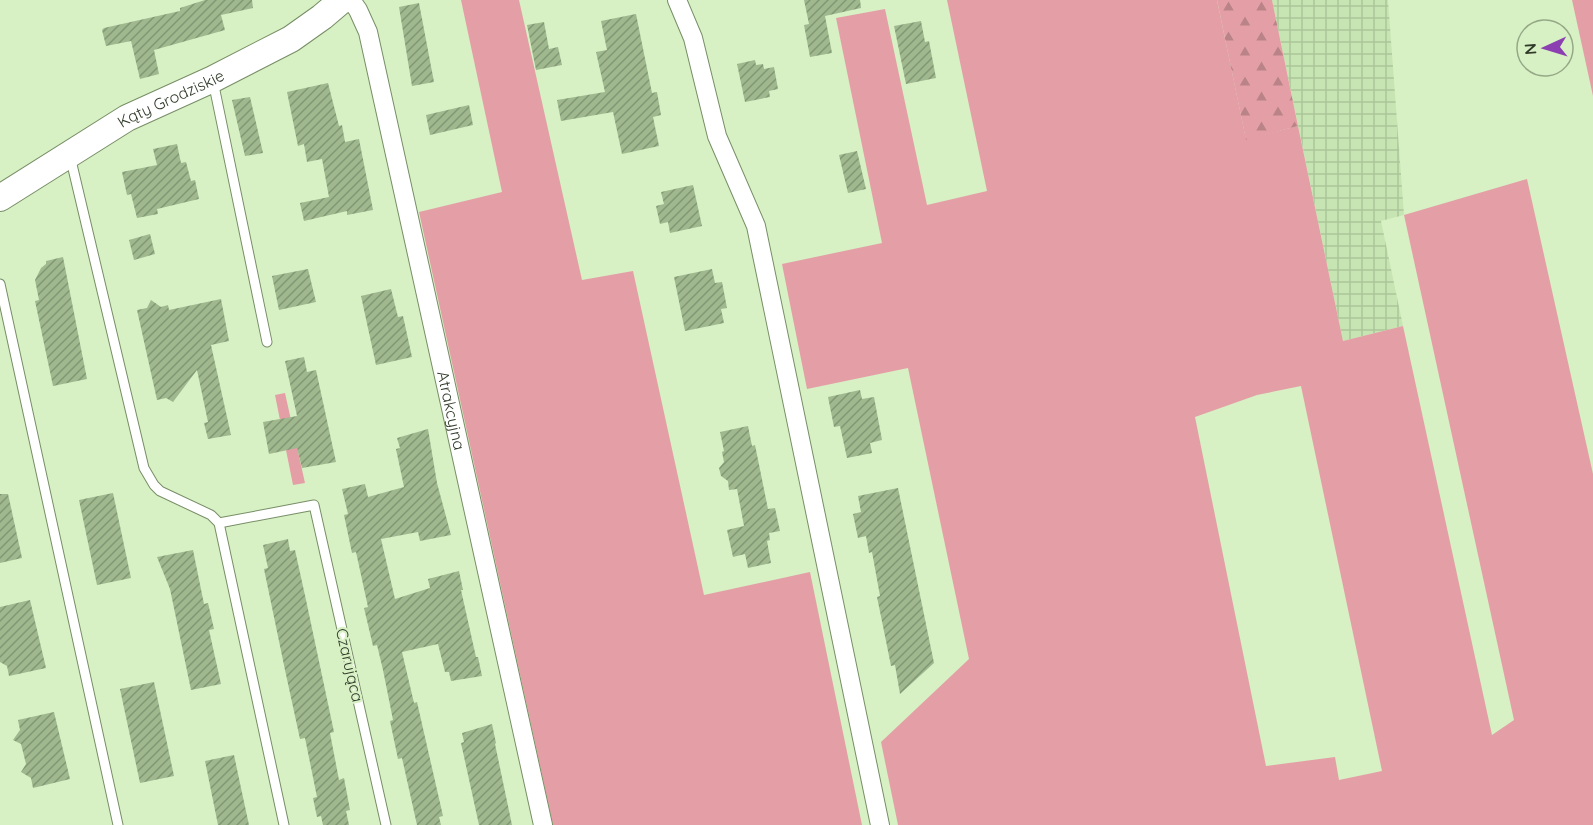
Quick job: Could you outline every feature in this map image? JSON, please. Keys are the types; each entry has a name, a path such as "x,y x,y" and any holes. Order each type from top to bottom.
{"street":[{"name":"Kąty Grodziskie","path":"0,198 127,118 213,79 291,39 342,0"},
{"name":"Atrakcyjna","path":"351,0 368,32 543,825"},
{"path":"677,0 693,38 717,136 756,226 880,825"}],"lane":[{"path":"213,79 267,342"},
{"path":"70,153 144,468 160,491 211,516 219,523 284,825"},
{"path":"0,285 118,825"},
{"name":"Czarująca","path":"219,523 314,505 386,825"}],"shaded area":[{"path":"1272,0 1388,0 1404,215 1381,221 1403,326 1343,341"}],"green space":[{"path":"461,0 519,0 582,280 633,271 704,595 810,572 862,825 553,825 419,212 502,192"},
{"path":"947,0 1217,0 1246,139 1298,126 1343,341 1403,326 1492,735 1514,720 1404,215 1527,179 1593,474 1593,825 898,825 881,742 969,659 908,368 807,389 782,264 882,243 836,18 885,9 927,205 987,191","holes":["1301,386 1382,771 1339,780 1335,757 1266,766 1195,417 1257,395"]},
{"path":"1217,0 1272,0 1298,126 1246,140"},
{"path":"1572,0 1593,0 1593,96"},
{"path":"285,393 305,483 293,485 275,395"}],"building":[{"path":"205,0 252,0 253,8 221,15 225,30 154,50 159,74 140,79 131,41 106,46 102,30 104,28 180,11 180,8"},
{"path":"804,0 860,0 861,8 825,16 832,53 810,57 804,25 809,24"},
{"path":"419,3 434,82 412,86 399,7"},
{"path":"636,14 652,93 657,92 661,115 653,117 659,146 622,154 613,112 561,121 557,100 605,92 596,52 607,50 601,21"},
{"path":"921,21 925,42 929,41 936,78 906,84 894,26"},
{"path":"544,22 549,49 558,47 562,65 536,70 527,25"},
{"path":"755,60 756,65 763,64 764,69 774,67 778,89 769,91 770,97 745,102 737,64"},
{"path":"328,83 339,126 342,125 345,142 359,139 373,210 347,215 347,211 304,221 300,203 329,197 322,159 307,162 304,144 298,146 287,92"},
{"path":"250,97 263,153 245,156 232,100"},
{"path":"469,105 473,125 430,135 426,115"},
{"path":"177,144 181,163 186,162 191,181 195,180 199,199 157,209 158,214 137,218 131,194 127,195 122,172 157,165 153,149"},
{"path":"857,151 866,189 848,193 839,155"},
{"path":"693,185 702,226 670,233 668,222 660,224 656,206 664,204 661,192"},
{"path":"150,234 155,254 134,260 129,240"},
{"path":"63,257 87,379 53,386 35,301 39,300 35,280 46,261"},
{"path":"308,269 316,302 279,310 272,276"},
{"path":"712,269 715,283 722,282 727,308 721,309 724,323 685,331 674,277"},
{"path":"391,289 398,317 403,316 412,357 376,365 361,296"},
{"path":"221,299 229,341 211,345 231,435 208,439 204,423 208,422 197,370 173,402 166,398 157,400 137,310 147,308 151,300 161,307 168,305 169,310"},
{"path":"304,357 307,372 316,370 336,462 302,468 297,448 269,454 263,422 297,416 285,361"},
{"path":"860,390 862,399 874,397 882,440 870,443 872,453 847,458 840,426 834,427 828,397"},
{"path":"748,426 752,446 755,445 768,509 775,508 780,531 769,533 770,540 767,541 771,563 748,568 745,554 733,557 727,530 744,526 737,489 729,490 728,481 721,476 719,468 724,462 720,432"},
{"path":"428,429 437,483 451,535 420,541 418,532 381,539 395,599 430,588 428,579 459,571 463,590 461,590 482,676 451,681 449,672 445,672 438,644 402,652 414,703 417,702 443,816 439,817 441,825 417,825 402,758 398,759 390,721 393,720 377,645 373,646 364,608 368,607 356,552 352,553 344,515 348,514 342,489 365,484 368,497 404,487 396,449 400,448 397,438"},
{"path":"898,488 934,663 900,694 895,665 891,666 877,597 880,596 872,552 869,553 866,536 858,538 853,514 861,512 858,496"},
{"path":"113,493 131,578 97,585 79,500"},
{"path":"0,494 8,494 22,558 0,563"},
{"path":"288,539 290,551 295,550 334,732 330,733 339,780 344,778 350,810 346,811 349,825 323,825 321,816 317,817 313,798 317,797 305,738 300,739 285,670 264,569 268,568 263,545"},
{"path":"193,550 204,604 208,603 214,629 209,630 221,684 191,690 170,589 157,557"},
{"path":"30,600 46,668 9,676 7,666 0,662 0,607"},
{"path":"154,682 174,776 140,783 120,689"},
{"path":"54,712 70,779 33,788 31,778 21,772 26,764 21,744 13,740 20,730 18,720"},
{"path":"492,724 512,825 479,825 461,743 464,742 462,733"},
{"path":"234,755 249,825 218,825 205,761"}]}
